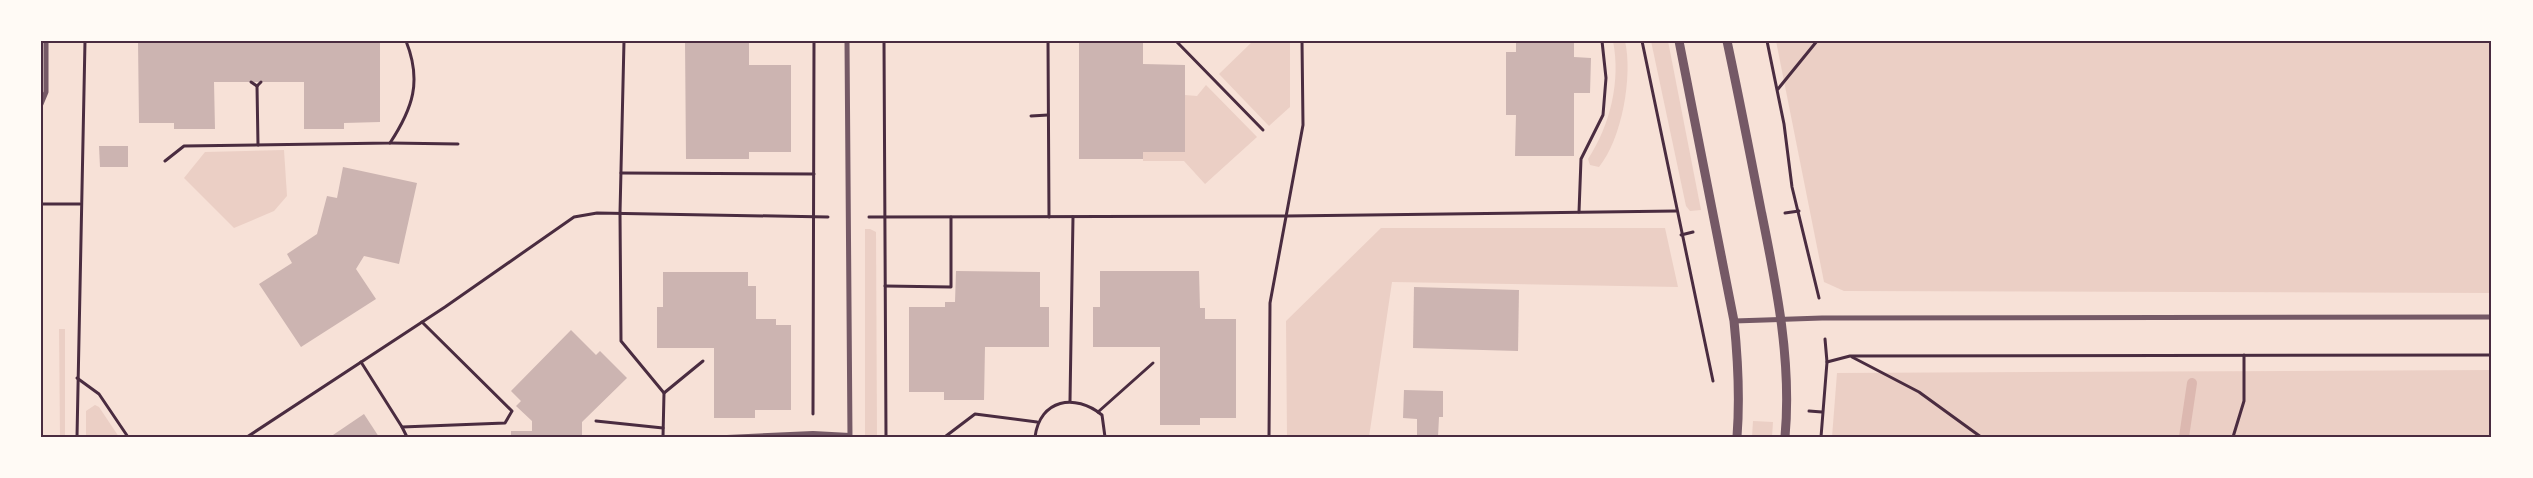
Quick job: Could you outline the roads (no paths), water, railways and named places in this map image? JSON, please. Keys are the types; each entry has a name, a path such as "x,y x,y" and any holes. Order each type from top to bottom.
{"street":[{"path":"41,104 46,92 46,41"},
{"path":"847,41 850,436"},
{"path":"1678,41 1734,322 1739,366 1740,405 1737,437"},
{"path":"1727,41 1772,260 1781,320 1788,410 1786,437"},
{"path":"1734,322 1822,318 2492,317"}],"lane":[{"path":"727,437 813,433 850,436"}],"waterway":[{"path":"2184,437 2192,383"}]}
